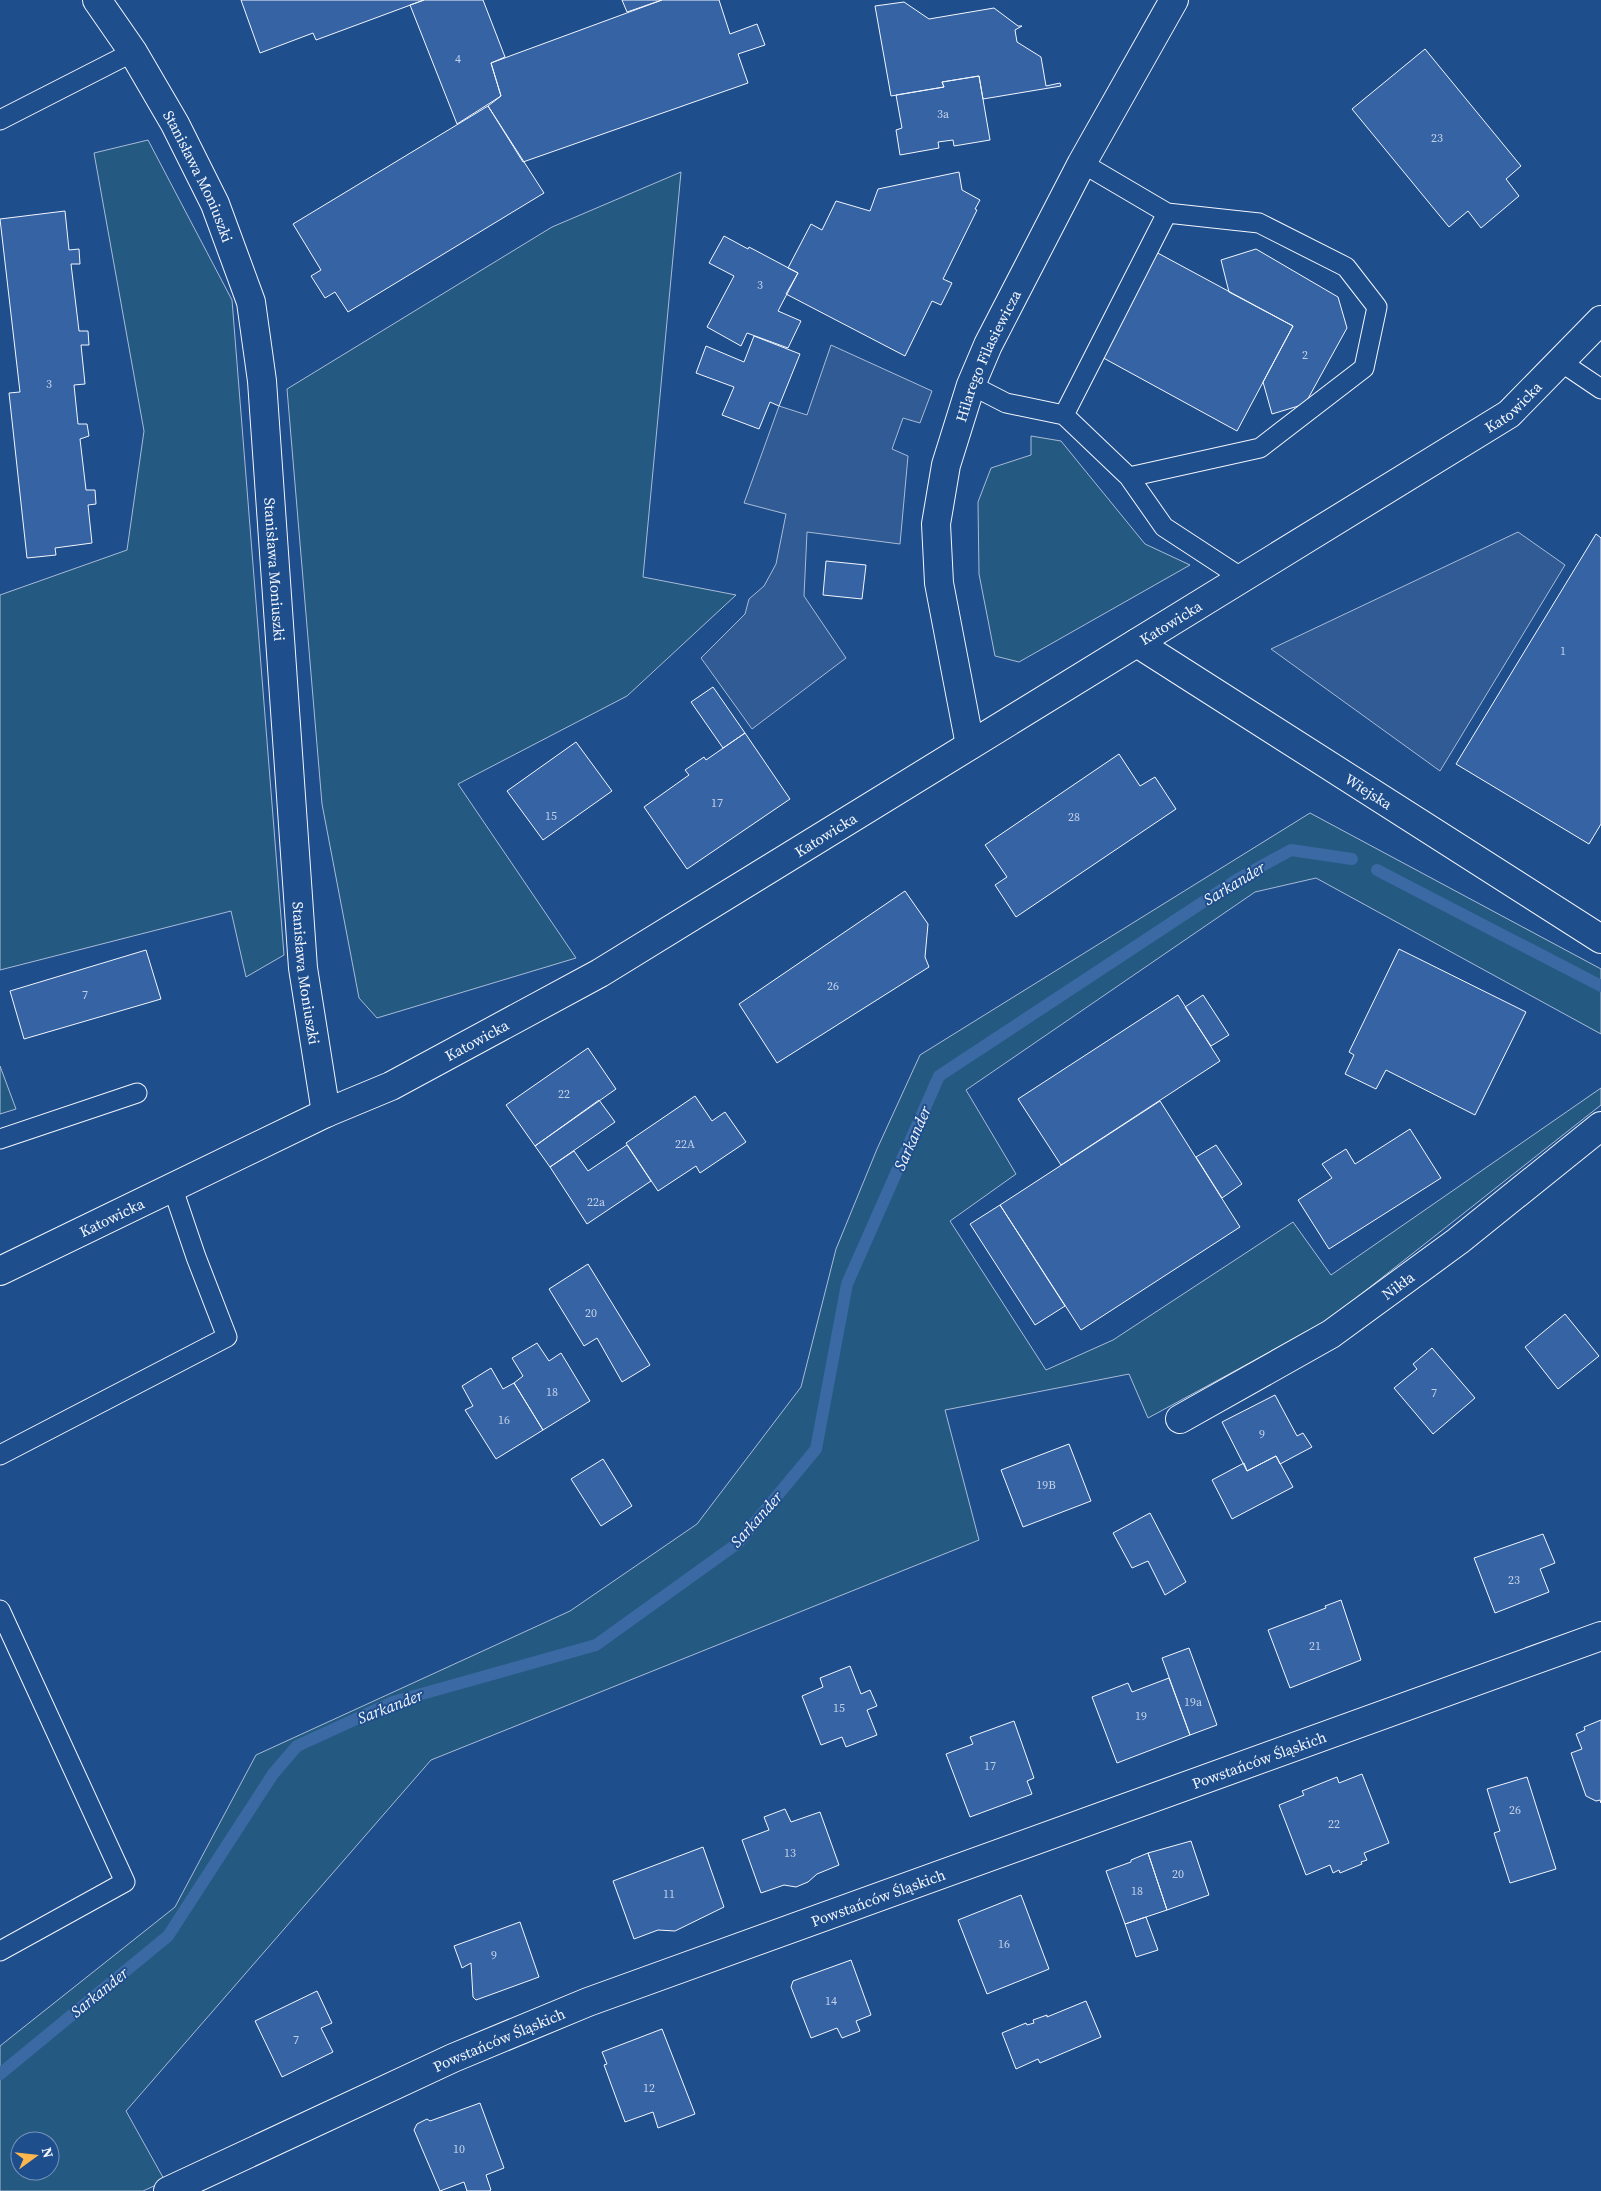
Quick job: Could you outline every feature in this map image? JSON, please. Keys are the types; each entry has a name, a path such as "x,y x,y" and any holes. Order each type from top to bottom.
{"street":[{"name":"Stanisława Moniuszki","path":"97,0 133,52 175,124 215,204 251,302 262,381 303,968 326,1113"},
{"name":"Hilarego Filasiewicza","path":"970,745 939,583 936,524 946,465 971,385 988,345 1082,163 1174,0"},
{"name":"Katowicka","path":"0,1271 173,1189 326,1113 391,1086 600,973 1509,414 1601,320"},
{"name":"Wiejska","path":"1137,643 1601,939"},
{"name":"Nikła","path":"1180,1419 1331,1334 1458,1241 1601,1126"},
{"name":"Powstańców Śląskich","path":"168,2191 453,2058 588,2002 1601,1636"}],"lane":[{"path":"0,120 133,52"},
{"path":"1082,163 1167,213 1259,223 1346,267 1377,306 1364,368 1260,448 1129,477"},
{"path":"1064,415 1167,213"},
{"path":"1561,362 1601,389"},
{"path":"971,385 1006,403 1064,415 1129,477 1164,527 1242,578"},
{"path":"0,1139 137,1093"},
{"path":"0,1455 227,1337 196,1257 173,1189"},
{"path":"0,1610 125,1882 0,1950"}],"shaded area":[{"path":"148,140 232,300 284,955 246,977 231,911 0,970 0,595 127,550 144,431 94,153"},
{"path":"681,172 643,577 736,595 627,696 458,784 576,958 377,1018 359,998 322,804 287,389 552,227"},
{"path":"831,345 932,391 920,423 903,418 892,449 908,456 900,544 807,532 804,596 846,658 752,729 701,658 745,614 749,599 764,586 776,564 786,514 744,503 779,406 807,415"},
{"path":"1031,436 1061,441 1145,544 1190,565 1019,662 995,656 979,574 978,502 991,468 1031,455"},
{"path":"1518,532 1565,565 1440,771 1271,649"},
{"path":"1310,813 1601,969 1601,1034 1316,878 1255,892 966,1090 1016,1174 950,1221 1046,1370 1113,1340 1293,1222 1331,1275 1601,1088 1601,1105 1327,1321 1148,1418 1129,1374 945,1410 979,1540 431,1760 126,2111 165,2181 143,2191 0,2191 0,2046 175,1907 256,1755 570,1611 697,1524 801,1387 836,1249 877,1149 920,1055"},
{"path":"0,1066 16,1109 0,1114"}],"building":[{"path":"241,0 424,0 316,40 313,33 260,53"},
{"path":"424,0 483,0 505,57 491,63 501,96 457,124 410,5"},
{"path":"622,0 662,0 627,12"},
{"path":"662,0 719,0 730,34 757,24 765,45 738,54 748,83 523,162 488,106 501,96 491,63"},
{"path":"904,2 929,19 994,8 1018,26 1022,26 1015,30 1017,42 1041,57 1046,86 1060,83 1061,86 983,99 979,76 942,82 944,87 891,96 875,6"},
{"path":"1425,49 1521,166 1506,179 1519,196 1481,228 1468,211 1449,227 1352,109"},
{"path":"979,76 990,140 954,146 953,140 938,142 939,148 900,155 896,130 902,128 896,95 944,87 942,82"},
{"path":"488,106 544,193 348,312 335,292 325,298 311,276 321,270 293,224"},
{"path":"959,172 962,190 980,200 975,209 977,210 943,279 952,283 941,305 932,301 905,356 786,294 798,273 788,268 811,224 822,230 836,201 870,211 878,189"},
{"path":"65,211 69,250 79,249 80,264 71,264 79,331 88,331 89,345 81,345 85,384 74,385 78,424 87,424 89,436 80,439 86,490 95,490 96,504 88,505 92,543 55,548 56,555 27,558 9,393 20,392 0,219"},
{"path":"724,236 798,273 778,311 801,321 788,348 747,333 741,346 707,327 734,276 709,263"},
{"path":"1256,249 1338,297 1347,328 1305,404 1272,414 1263,382 1293,326 1229,292 1221,260"},
{"path":"1154,251 1293,326 1237,431 1098,355"},
{"path":"754,336 800,354 779,406 770,402 759,429 722,415 734,387 696,373 706,346 744,362"},
{"path":"1596,534 1601,538 1601,824 1589,844 1456,764"},
{"path":"826,561 866,565 862,599 823,595"},
{"path":"713,687 745,733 723,748 691,702"},
{"path":"745,733 790,799 687,869 644,807 689,775 685,770 704,757 706,760"},
{"path":"576,742 612,791 543,840 507,791"},
{"path":"1119,754 1140,786 1155,777 1176,809 1016,917 995,885 1007,877 985,845"},
{"path":"905,891 928,924 925,957 929,967 777,1063 739,1004"},
{"path":"1399,949 1526,1012 1475,1115 1386,1070 1376,1089 1345,1074 1354,1055 1349,1052"},
{"path":"146,950 161,999 24,1039 10,991"},
{"path":"1178,995 1220,1061 1061,1165 1018,1099"},
{"path":"1203,995 1229,1035 1211,1046 1185,1007"},
{"path":"588,1048 616,1089 535,1146 506,1105"},
{"path":"695,1096 712,1121 725,1112 746,1142 700,1173 696,1166 658,1191 626,1143"},
{"path":"599,1100 615,1122 550,1167 535,1146"},
{"path":"1160,1101 1240,1227 1081,1330 1000,1205"},
{"path":"1410,1129 1441,1178 1329,1249 1298,1200 1332,1178 1322,1164 1346,1149 1355,1164"},
{"path":"627,1145 651,1181 587,1224 550,1167 574,1151 588,1171"},
{"path":"1216,1145 1242,1184 1222,1198 1196,1157"},
{"path":"1000,1205 1065,1306 1035,1325 970,1224"},
{"path":"588,1264 650,1365 622,1382 597,1338 584,1346 549,1289"},
{"path":"1565,1314 1599,1356 1558,1389 1525,1347"},
{"path":"537,1343 549,1361 561,1353 590,1401 543,1430 514,1383 523,1376 512,1358"},
{"path":"1432,1348 1475,1398 1433,1434 1394,1388 1417,1369 1413,1364"},
{"path":"491,1368 503,1389 514,1383 543,1430 496,1459 465,1410 473,1406 462,1386"},
{"path":"1275,1395 1297,1436 1303,1433 1312,1447 1280,1464 1276,1456 1247,1471 1222,1422"},
{"path":"1069,1444 1091,1501 1023,1527 1001,1470"},
{"path":"1276,1456 1293,1487 1232,1519 1212,1480 1244,1463 1247,1471"},
{"path":"603,1459 632,1506 601,1526 571,1479"},
{"path":"1150,1513 1186,1582 1165,1595 1148,1561 1132,1568 1113,1533"},
{"path":"1543,1534 1555,1563 1540,1569 1549,1592 1495,1613 1474,1558"},
{"path":"1341,1600 1361,1660 1290,1688 1268,1630 1326,1608 1325,1606"},
{"path":"1189,1648 1217,1725 1190,1735 1162,1658"},
{"path":"850,1666 861,1694 870,1690 877,1706 867,1710 877,1735 846,1747 842,1737 821,1745 802,1696 823,1687 820,1678"},
{"path":"1169,1678 1190,1735 1117,1763 1092,1697 1128,1683 1132,1692"},
{"path":"1601,1720 1601,1803 1600,1800 1596,1801 1586,1796 1571,1753 1582,1749 1576,1734 1585,1730 1584,1727"},
{"path":"1014,1721 1034,1778 1027,1781 1032,1794 970,1817 946,1754 973,1744 970,1737"},
{"path":"1362,1774 1389,1843 1364,1853 1367,1860 1340,1873 1339,1870 1333,1873 1330,1865 1306,1875 1279,1805 1304,1795 1302,1791 1337,1777 1339,1783"},
{"path":"1527,1777 1556,1869 1510,1883 1494,1833 1500,1831 1487,1789"},
{"path":"785,1809 791,1822 820,1812 839,1865 817,1874 808,1882 796,1887 784,1885 761,1893 742,1840 769,1830 764,1817"},
{"path":"1191,1841 1209,1895 1167,1910 1148,1853"},
{"path":"703,1847 724,1907 675,1931 658,1930 634,1939 613,1881"},
{"path":"1148,1853 1167,1910 1125,1924 1106,1871 1131,1862 1131,1860"},
{"path":"1021,1895 1049,1969 987,1994 958,1920"},
{"path":"1146,1917 1158,1950 1136,1957 1125,1924"},
{"path":"520,1922 539,1977 476,2000 473,1997 471,1963 462,1968 454,1946"},
{"path":"851,1960 871,2015 856,2021 860,2031 842,2038 837,2028 811,2038 791,1987 793,1981"},
{"path":"317,1991 332,2023 321,2028 333,2052 282,2077 255,2021"},
{"path":"1086,2001 1101,2037 1040,2063 1038,2059 1016,2069 1002,2033 1026,2023 1027,2025 1034,2023 1033,2020 1047,2015 1047,2017"},
{"path":"662,2029 695,2114 658,2128 653,2112 625,2122 604,2065 607,2064 602,2052"},
{"path":"480,2103 504,2168 486,2175 491,2190 489,2191 467,2191 464,2182 440,2191 414,2130 417,2124 427,2119 430,2121"}],"waterway":[{"name":"Sarkander","path":"0,2074 168,1936 273,1774 297,1746 393,1702 596,1645 738,1543 816,1449 847,1284 939,1076 1238,879 1291,850 1352,859"},
{"name":"Sarkander","path":"1377,870 1601,986"}]}
